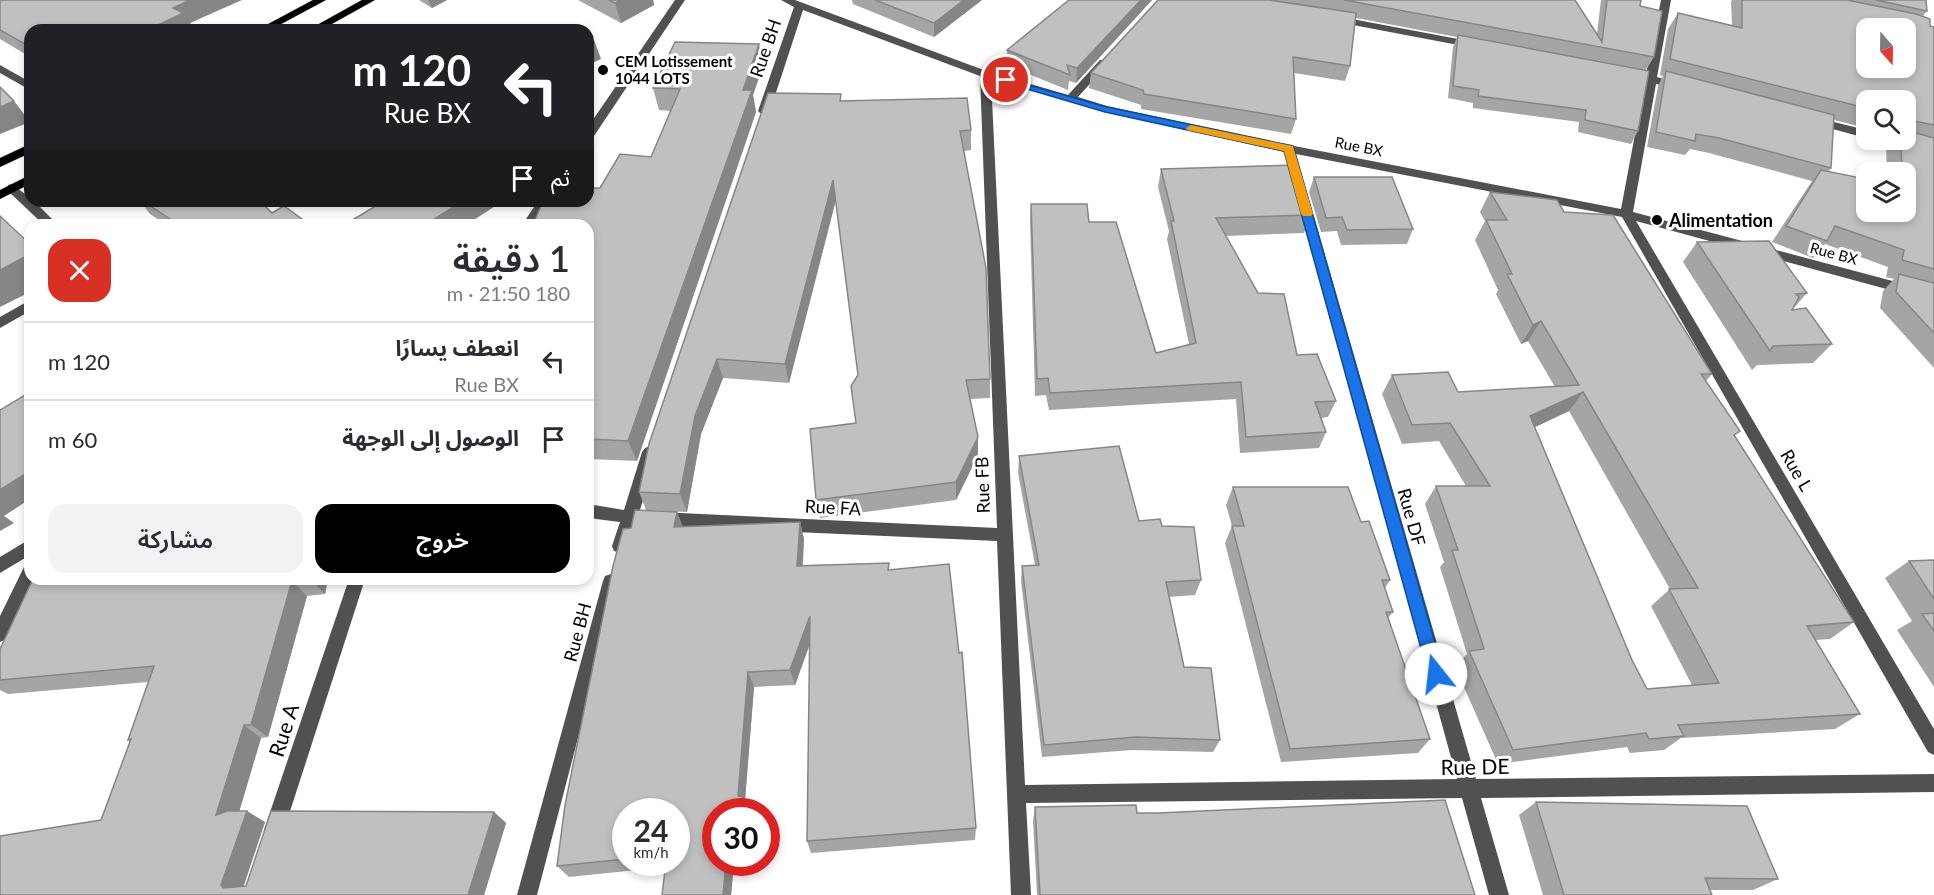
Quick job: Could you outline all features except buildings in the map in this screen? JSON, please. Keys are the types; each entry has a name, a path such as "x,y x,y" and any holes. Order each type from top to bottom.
{"main road":[{"path":"274,24 321,0"},
{"path":"324,24 370,0"},
{"path":"0,163 24,151"},
{"path":"0,195 24,182"}],"street":[{"path":"594,127 680,0"},
{"path":"1626,214 1666,0"},
{"name":"Rue BX","path":"793,3 985,74 1105,109 1289,149 1626,214 1934,297"},
{"name":"Rue BH","path":"759,128 793,3"},
{"path":"1323,17 1488,48"},
{"path":"1071,98 1116,49"},
{"path":"0,68 24,83"},
{"path":"1618,72 1687,87"},
{"name":"Rue FB","path":"985,74 1021,895"},
{"path":"1799,117 1856,131"},
{"path":"1916,147 1934,152"},
{"name":"Rue DF","path":"1289,149 1499,895"},
{"path":"12,188 24,199"},
{"path":"33,207 46,219"},
{"name":"Rue L","path":"1626,214 1934,746"},
{"path":"0,323 24,309"},
{"name":"Rue BH","path":"527,895 628,518 654,440"},
{"name":"Rue FA","path":"594,513 628,518 1004,535"},
{"path":"0,566 24,550"},
{"path":"0,634 24,584"},
{"name":"Rue A","path":"268,850 355,585"},
{"name":"Rue DE","path":"1017,794 1934,783"}],"slow traffic":[{"path":"1191,128 1289,149 1307,214"}],"place":[{"name":"CEM Lotissement 1044 LOTS","path":"603,70"},
{"name":"Alimentation","path":"1657,220"}],"route":[{"path":"1006,80 1105,109 1289,149 1436,674"}]}
